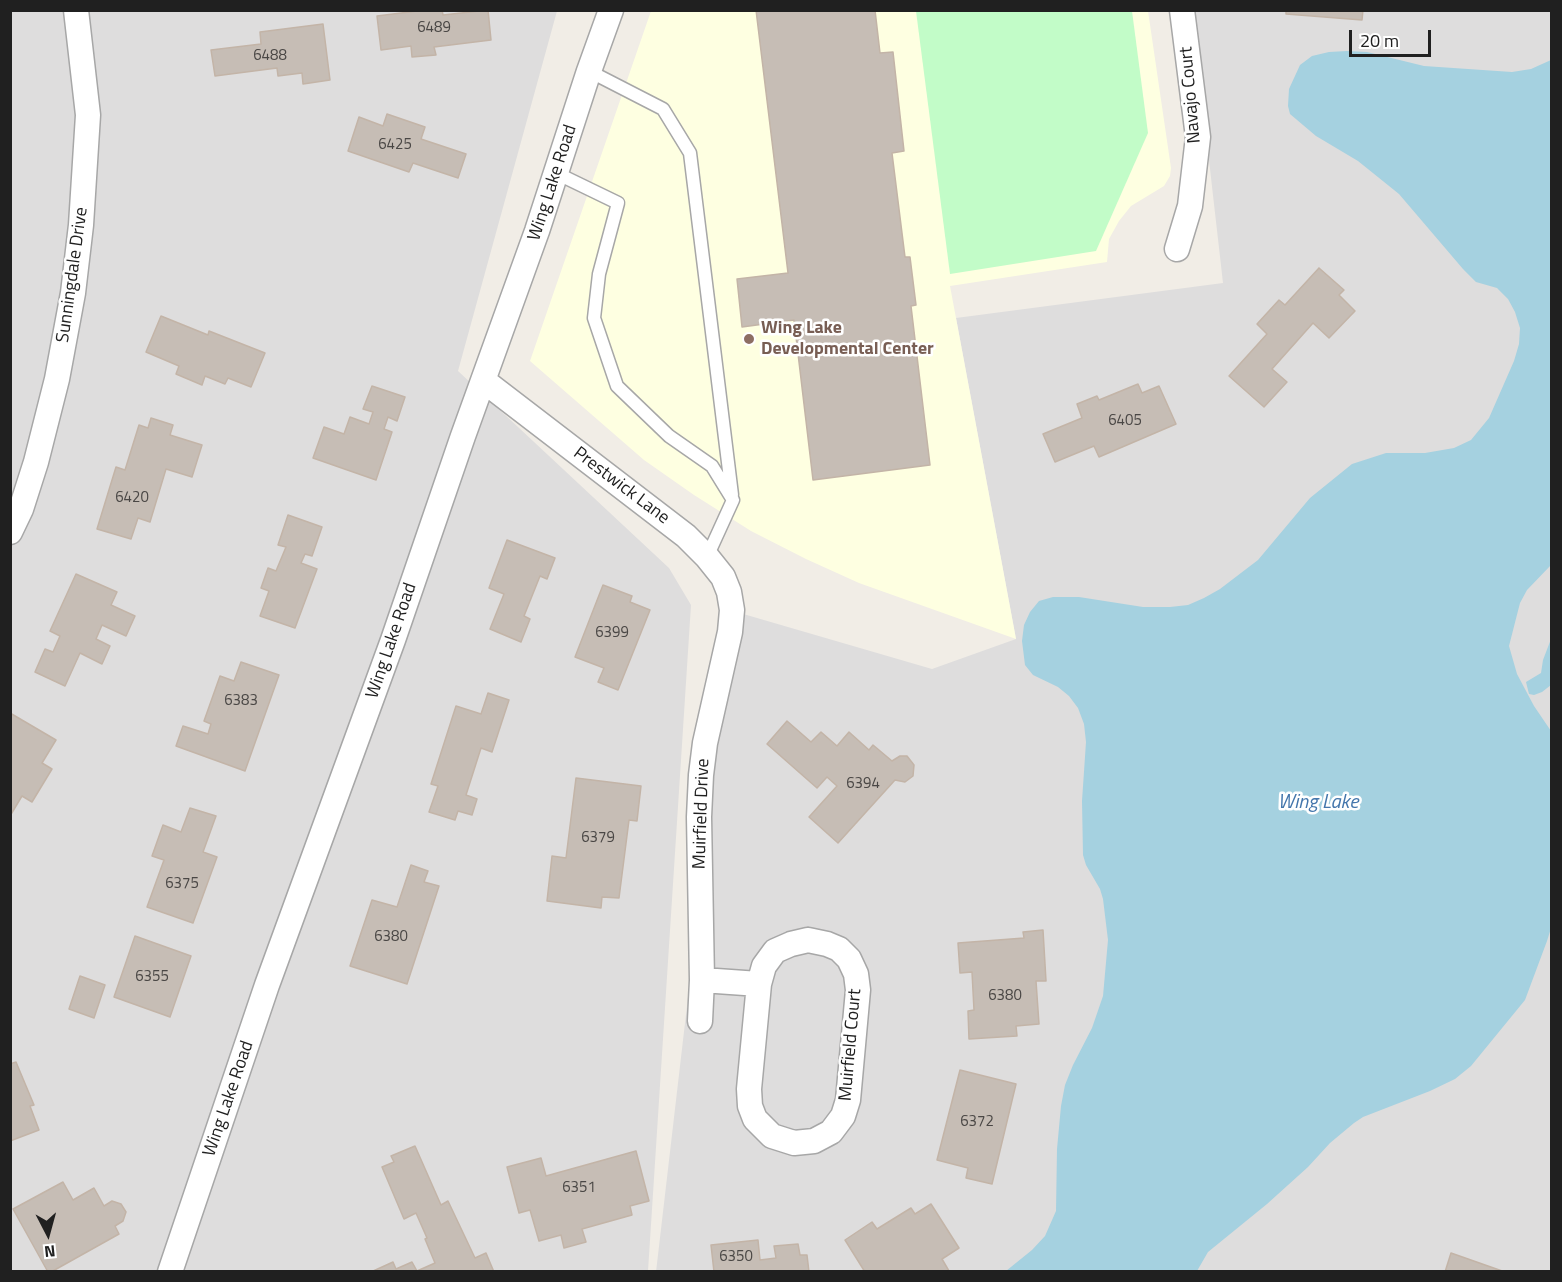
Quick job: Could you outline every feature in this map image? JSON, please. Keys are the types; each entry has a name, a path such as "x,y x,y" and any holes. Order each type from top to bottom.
{"street":[{"name":"Sunningdale Drive","path":"10,532 21,508 36,462 57,380 73,294 81,225 88,115 76,10"},
{"name":"Wing Lake Road","path":"170,1272 267,985 393,640 611,10"},
{"name":"Navajo Court","path":"1177,249 1190,206 1198,137 1182,10"},
{"name":"Prestwick Lane","path":"484,381 686,536 723,577 729,592 732,610"},
{"name":"Muirfield Drive","path":"700,1021 702,980 699,828 701,775 705,743 730,632 732,610"},
{"name":"Muirfield Court","path":"808,940 827,944 839,950 849,960 856,974 858,990 848,1100 843,1116 831,1132 814,1141 794,1143 772,1136 754,1119 750,1106 749,1089 759,984 764,966 775,951 808,940"},
{"path":"702,980 759,984"}],"lane":[{"path":"589,71 663,109 690,153 733,500 707,557"},
{"path":"556,173 618,203 599,274 594,318 617,386 669,436 712,466 733,500"}],"shaded area":[{"path":"10,11 557,11 458,371 669,568 691,605 648,1271 11,1271"},
{"name":"Wing Lake Developmental Center","path":"651,11 1148,11 1171,168 1170,176 1164,186 1131,206 1119,221 1109,239 1107,262 950,286 1016,639 859,583 751,531 644,460 530,361"},
{"path":"1192,11 1551,11 1551,1271 656,1272 733,611 932,669 1016,639 956,318 1223,283"}],"green space":[{"path":"916,11 1132,11 1148,133 1096,251 950,274"}],"water":[{"name":"Wing Lake","path":"1347,51 1367,52 1424,66 1512,72 1531,69 1551,60 1551,565 1527,590 1520,603 1509,646 1517,674 1551,731 1552,925 1525,1000 1471,1066 1455,1079 1363,1117 1354,1123 1267,1204 1208,1252 1197,1271 1006,1271 1045,1236 1056,1211 1057,1149 1065,1085 1092,1028 1103,996 1108,940 1103,899 1083,855 1082,801 1086,742 1084,724 1078,708 1069,696 1058,687 1033,675 1025,665 1022,641 1024,625 1030,612 1039,601 1053,597 1079,597 1143,607 1188,605 1204,598 1220,589 1258,560 1310,498 1352,464 1386,453 1425,453 1454,448 1471,440 1489,418 1519,344 1520,328 1508,299 1497,288 1476,282 1399,194 1358,161 1316,136 1290,114 1289,89 1300,65 1312,56"},
{"path":"1551,639 1551,685 1542,692 1529,694 1526,682 1541,673"}],"building":[{"path":"442,10 443,15 488,10 491,40 434,47 436,55 412,57 411,46 381,50 377,16"},
{"path":"756,10 875,10 880,53 893,52 904,151 892,153 905,257 910,257 916,305 911,306 930,465 813,480 794,320 742,327 737,279 788,273"},
{"path":"1286,10 1363,10 1362,20 1286,14"},
{"path":"323,24 330,80 303,84 302,73 278,76 277,68 215,76 211,50 261,44 260,32"},
{"path":"387,114 425,127 421,139 466,154 458,178 413,163 409,172 348,151 359,117 383,126"},
{"path":"1319,268 1344,290 1339,295 1355,311 1329,338 1313,323 1272,369 1287,382 1264,407 1229,376 1267,334 1257,324 1279,300 1285,305"},
{"path":"161,316 208,335 209,331 265,353 251,387 228,378 225,384 205,376 202,385 176,374 179,366 146,352"},
{"path":"1138,384 1142,393 1159,386 1176,424 1099,457 1094,446 1055,462 1043,434 1082,418 1077,404 1097,396 1099,400"},
{"path":"372,386 405,397 397,421 388,417 384,429 392,432 376,480 313,458 324,427 344,434 350,417 369,424 373,412 363,409"},
{"path":"151,418 173,425 170,435 202,445 192,477 166,469 150,522 138,518 131,539 97,529 116,467 125,470 139,425 148,428"},
{"path":"288,515 322,527 312,556 305,554 301,563 317,569 295,628 260,616 269,591 261,588 268,568 276,571 286,547 278,545"},
{"path":"507,540 555,558 547,579 540,576 524,616 530,619 521,642 490,629 504,594 489,588"},
{"path":"76,574 117,592 111,605 135,616 126,636 102,625 96,639 110,646 102,664 80,653 65,686 35,672 45,649 53,652 60,636 50,631"},
{"path":"603,585 632,596 630,602 650,610 618,690 598,682 604,668 575,657"},
{"path":"241,662 279,675 245,771 176,746 183,726 208,734 211,724 204,721 220,676 234,681"},
{"path":"488,693 509,700 492,752 481,748 466,795 477,799 472,815 458,811 455,820 429,812 438,786 431,784 456,706 481,714"},
{"path":"10,713 56,740 42,763 52,769 32,802 22,796 10,816"},
{"path":"787,721 811,742 821,732 837,746 849,732 869,750 873,745 892,761 900,756 907,756 914,765 913,776 905,782 895,780 838,843 809,817 837,786 827,777 817,788 767,744"},
{"path":"576,778 641,786 637,821 629,820 619,898 602,897 601,908 547,901 552,856 566,858"},
{"path":"190,808 216,816 203,852 217,857 193,923 147,907 164,860 152,856 163,825 181,832"},
{"path":"411,865 428,871 424,882 439,886 407,984 350,966 372,900 397,907"},
{"path":"1043,930 1046,981 1036,981 1039,1024 1016,1026 1017,1036 969,1039 968,1011 974,1010 972,972 960,973 958,943 1024,938 1023,932"},
{"path":"135,936 191,956 170,1017 114,997"},
{"path":"80,976 105,985 94,1018 69,1009"},
{"path":"16,1062 34,1105 30,1106 39,1130 10,1141 10,1064"},
{"path":"960,1070 1016,1084 992,1184 966,1178 968,1168 937,1160"},
{"path":"415,1146 441,1205 448,1201 475,1258 486,1253 494,1272 371,1272 393,1262 396,1269 412,1262 417,1271 435,1263 416,1213 404,1219 382,1167 394,1162 391,1156"},
{"path":"636,1151 649,1201 630,1206 632,1215 582,1229 586,1242 564,1248 561,1235 539,1241 530,1210 519,1213 507,1167 541,1158 546,1176"},
{"path":"63,1182 73,1200 94,1188 104,1206 112,1201 121,1204 126,1212 123,1221 115,1226 119,1234 48,1272 13,1209"},
{"path":"931,1204 959,1248 942,1259 949,1271 865,1272 845,1240 872,1222 877,1229 911,1208 915,1214"},
{"path":"758,1240 760,1260 776,1258 774,1246 798,1244 800,1255 807,1255 809,1272 714,1272 711,1245"},
{"path":"1451,1253 1505,1272 1445,1272"}],"place":[{"name":"Wing Lake Developmental Center","path":"749,339"}]}
